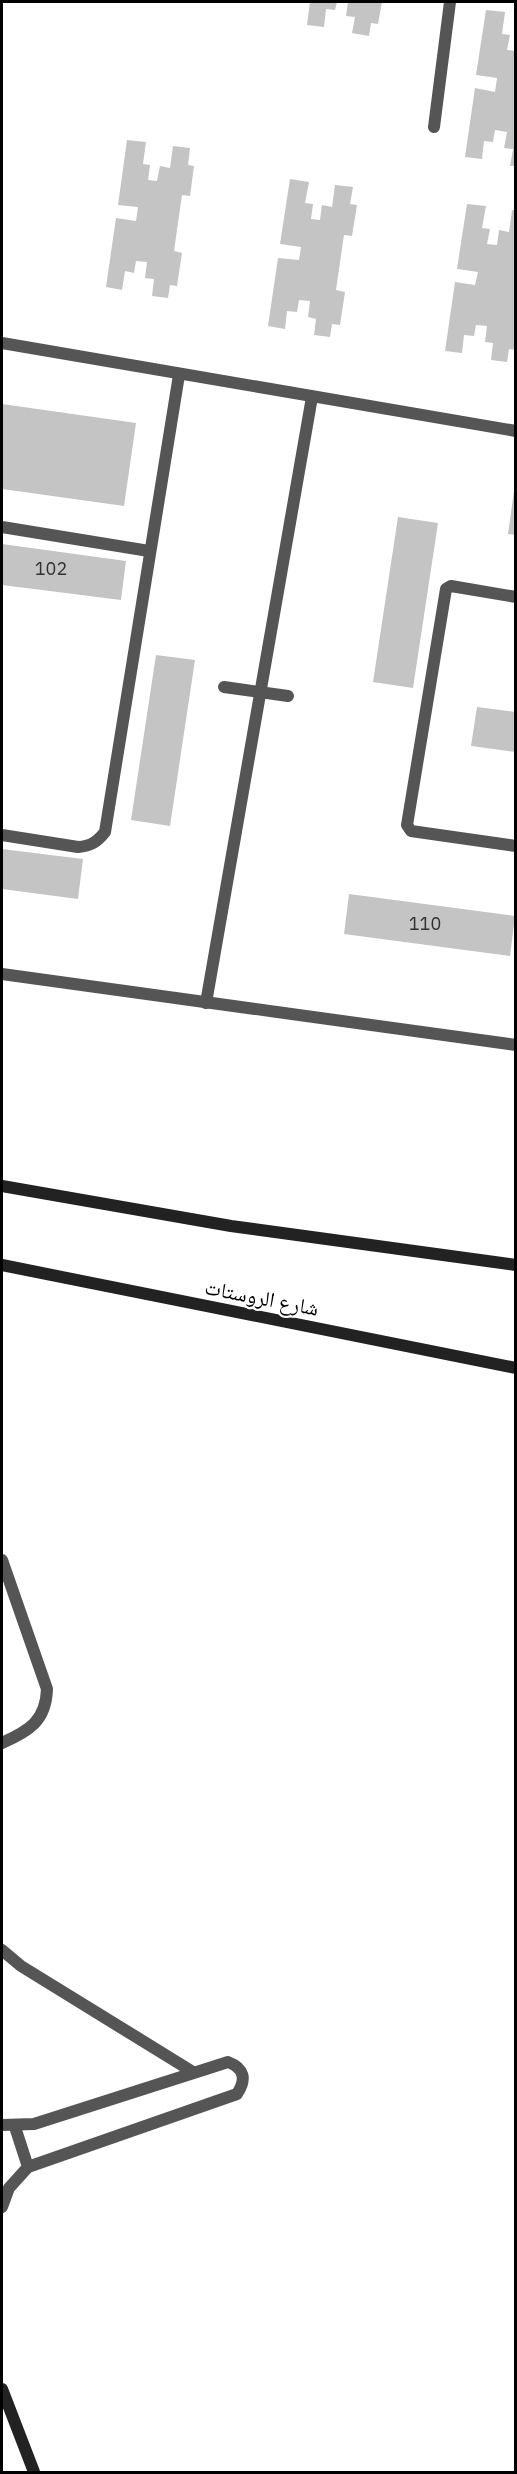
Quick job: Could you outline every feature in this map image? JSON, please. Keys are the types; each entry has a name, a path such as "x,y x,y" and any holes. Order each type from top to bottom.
{"main road":[{"path":"2,1186 231,1226 516,1265"},
{"name":"شارع الروستات","path":"2,1265 516,1368"},
{"path":"2,2389 34,2472"}],"street":[{"path":"434,127 450,2"},
{"path":"2,343 516,431"},
{"path":"2,835 89,846 99,841 105,832 179,375"},
{"path":"206,1003 312,397"},
{"path":"2,527 150,551"},
{"path":"516,597 451,586 446,589 407,825 411,831 516,846"},
{"path":"224,687 288,696"},
{"path":"2,975 516,1046"},
{"path":"2,1560 47,1689 45,1710 39,1720 21,1734 2,1743"},
{"path":"2,1950 21,1966 193,2072"},
{"path":"2,2125 15,2127 42,2121 228,2062 237,2066 243,2074 243,2085 237,2094 28,2167 9,2188 2,2207"},
{"path":"15,2127 28,2167"}],"building":[{"path":"310,2 337,2 335,10 326,9 324,27 307,25"},
{"path":"348,2 382,2 378,24 371,23 369,36 352,33 355,17 346,16"},
{"path":"486,10 505,12 502,34 510,35 507,50 516,51 516,166 510,166 513,149 504,148 507,132 495,130 493,142 484,141 482,159 465,157 475,88 495,92 497,78 476,75"},
{"path":"127,140 146,142 143,164 150,165 148,180 157,181 160,166 170,168 173,146 190,148 188,165 194,166 190,196 182,195 174,251 182,253 177,286 170,285 168,298 152,296 154,279 145,278 147,262 136,261 134,273 125,271 122,290 106,287 116,218 136,221 138,207 118,205"},
{"path":"290,179 309,182 305,203 313,204 311,219 320,220 322,205 332,207 335,185 353,187 350,204 357,205 352,236 344,235 336,290 345,292 340,325 332,324 330,337 314,335 316,319 308,317 310,301 299,300 297,312 287,311 285,329 268,326 278,258 299,260 301,247 280,244"},
{"path":"467,204 486,206 482,228 490,229 487,244 497,245 499,230 509,232 512,210 516,210 516,350 509,349 507,362 491,360 493,343 485,342 487,326 476,325 474,336 464,335 462,353 445,351 455,282 475,285 478,272 457,269"},
{"path":"2,404 136,423 124,506 2,489"},
{"path":"514,491 516,491 516,535 508,534"},
{"path":"398,517 438,523 413,688 373,682"},
{"path":"2,544 126,561 121,600 2,585"},
{"path":"156,655 195,660 170,826 131,820"},
{"path":"477,707 516,712 516,752 471,746"},
{"path":"2,849 83,859 78,899 2,889"},
{"path":"349,894 515,916 510,956 344,934"}]}
